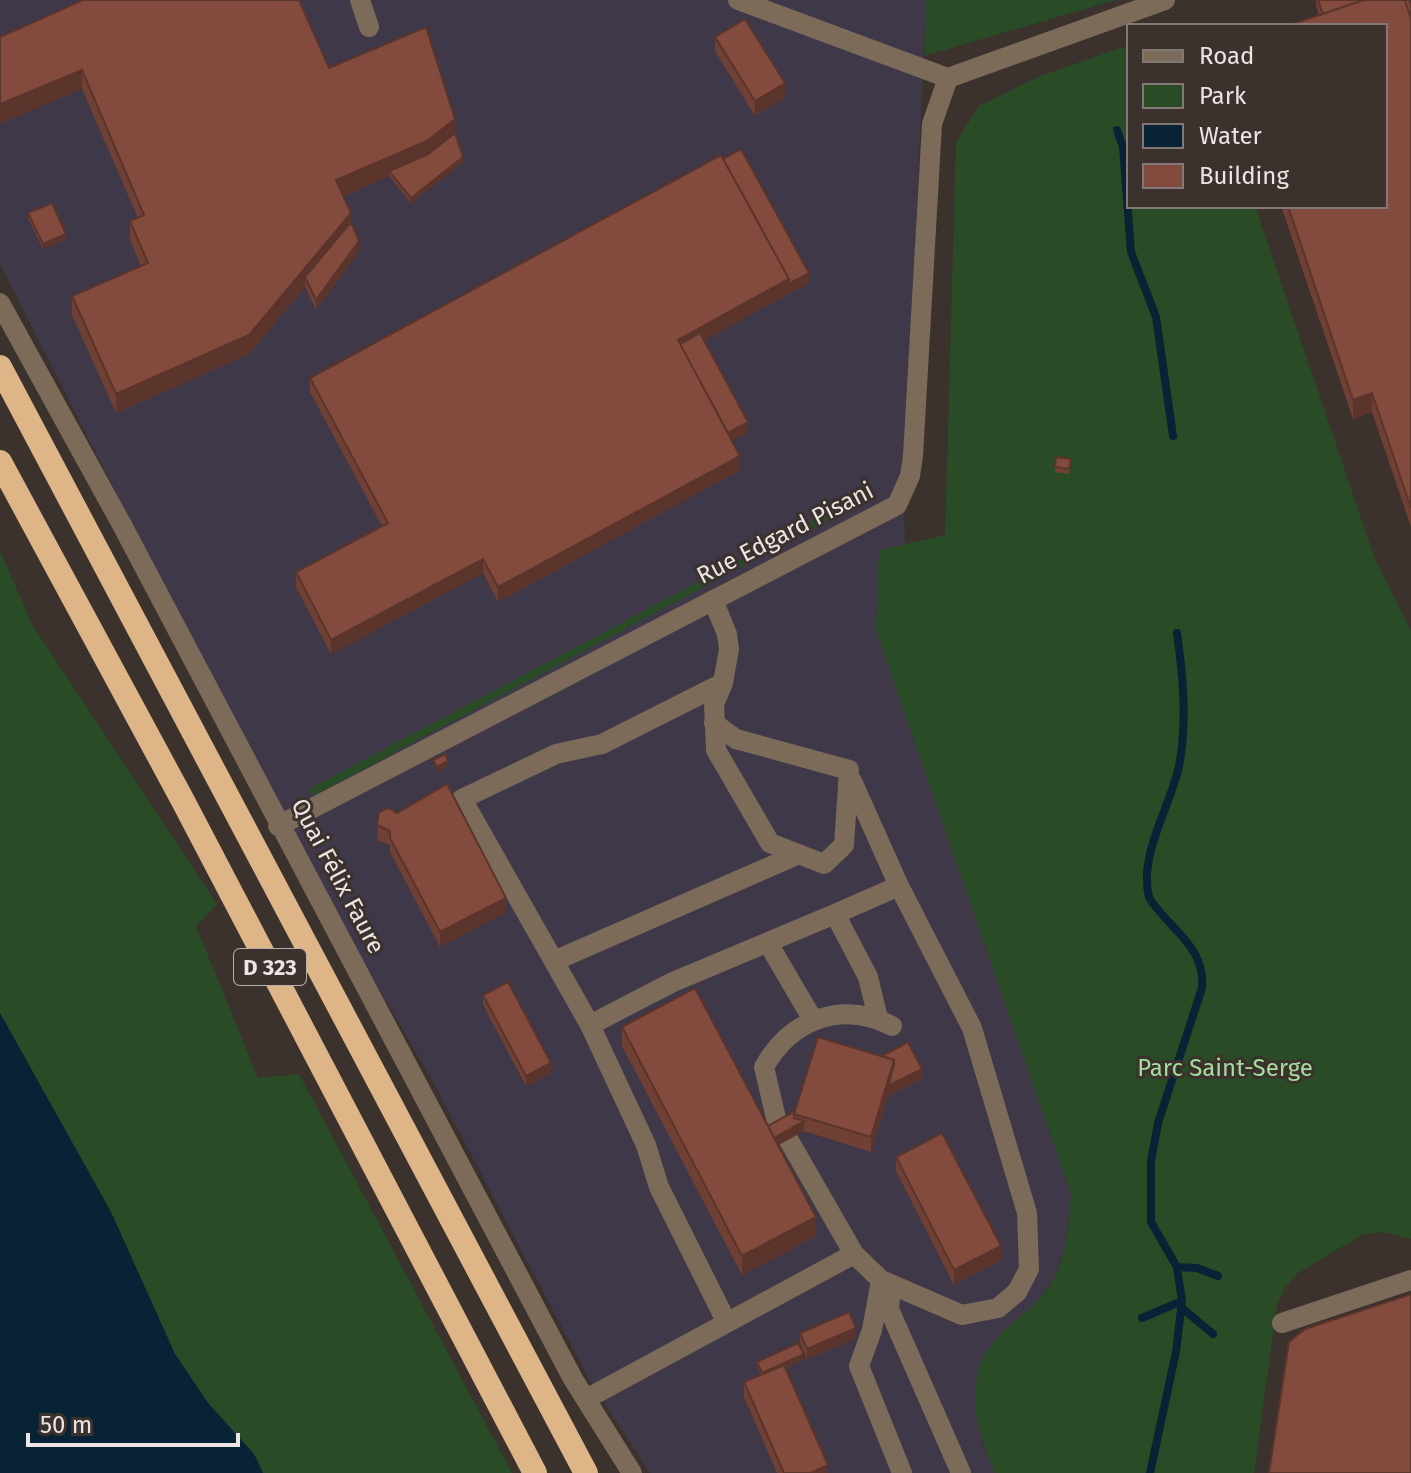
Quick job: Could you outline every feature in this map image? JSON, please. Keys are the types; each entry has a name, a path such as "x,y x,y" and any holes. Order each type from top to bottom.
{"highway":[{"name":"D 323","path":"0,367 586,1473"},
{"name":"D 323","path":"0,462 175,785 535,1473"}],"street":[{"path":"360,0 369,27"},
{"path":"738,0 948,78 1165,0"},
{"name":"Rue Edgard Pisani","path":"278,826 897,505 910,476 932,124 948,78"},
{"name":"Quai Félix Faure","path":"0,303 122,525 278,826 586,1399 632,1473"},
{"path":"713,600 727,634 729,649 723,683 714,704 716,750 770,843 824,864 844,845 851,779"},
{"path":"723,683 602,744 556,754 462,799 590,1025 646,1145 659,1187 726,1321"},
{"path":"714,723 736,739 849,770 899,886 972,1028 1027,1213 1029,1269 1009,1301 975,1315 950,1312 886,1282 854,1254 776,1118 764,1076 764,1067 774,1049 813,1020 847,1012 885,1022 868,977 835,914"},
{"path":"554,961 799,854"},
{"path":"590,1025 673,982 899,886"},
{"path":"768,943 813,1020"},
{"path":"586,1399 854,1254"},
{"path":"1282,1323 1411,1280"},
{"path":"886,1282 859,1366 902,1473"},
{"path":"886,1282 889,1309 961,1473"},
{"path":"1380,1289 1387,1310"}],"shaded area":[{"path":"0,0 926,0 904,500 905,544 879,551 876,630 1071,1194 1065,1249 1053,1280 1033,1308 1004,1330 982,1363 981,1440 995,1473 650,1473 589,1379 432,1080 288,832 0,264"}],"green space":[{"path":"926,0 1116,0 924,56"},
{"name":"Parc Saint-Serge","path":"1127,46 1127,208 1256,208 1375,559 1411,631 1411,1239 1382,1232 1362,1235 1298,1273 1285,1288 1277,1305 1254,1473 995,1473 977,1418 976,1381 981,1363 990,1347 1041,1297 1057,1273 1066,1240 1071,1194 876,630 879,550 945,535 956,142 979,106 1040,76"},
{"path":"871,490 874,496 313,796 309,789"},
{"path":"0,551 33,626 217,904 196,926 258,1078 299,1074 512,1473 263,1473 254,1454 208,1403 175,1354 111,1212 0,1013"}],"water":[{"path":"0,1013 111,1212 175,1354 208,1403 254,1454 263,1473 0,1473"}],"building":[{"path":"83,0 299,0 329,68 426,27 455,119 427,141 336,180 351,213 249,335 116,394 72,296 148,263 130,221 144,215 82,70 0,104 0,37"},
{"path":"1318,0 1363,0 1323,14"},
{"path":"1364,0 1405,0 1411,19 1411,508 1372,393 1353,400 1289,208 1387,208 1387,24 1293,24"},
{"path":"1405,0 1409,0 1411,6 1411,19"},
{"path":"745,19 785,83 755,101 715,37"},
{"path":"455,133 463,157 411,198 389,171 427,155"},
{"path":"741,149 809,273 789,284 723,159"},
{"path":"721,155 789,279 678,340 740,456 498,587 483,559 331,640 296,572 388,523 310,378"},
{"path":"52,203 66,234 43,244 28,213"},
{"path":"351,222 359,241 316,300 305,277"},
{"path":"700,333 748,422 728,433 680,344"},
{"path":"1056,457 1071,459 1069,469 1055,467"},
{"path":"445,754 448,761 437,767 433,760"},
{"path":"447,784 506,898 440,932 390,838 390,831 377,825 379,812 389,808 397,813"},
{"path":"508,982 551,1063 526,1076 483,995"},
{"path":"695,988 816,1217 742,1256 622,1027"},
{"path":"818,1037 894,1060 871,1137 794,1114"},
{"path":"908,1042 922,1069 888,1086 894,1060 882,1056"},
{"path":"795,1111 794,1118 804,1121 774,1138 768,1126"},
{"path":"942,1133 1001,1246 954,1270 896,1157"},
{"path":"1409,1295 1411,1473 1269,1473 1289,1342 1305,1329"},
{"path":"849,1312 856,1328 807,1349 800,1333"},
{"path":"798,1343 804,1354 762,1373 757,1362"},
{"path":"784,1365 828,1465 811,1473 784,1473 744,1382"}],"waterway":[{"path":"1117,130 1123,147 1127,200"},
{"path":"1128,208 1131,252 1156,317 1173,436"},
{"path":"1150,1473 1176,1352 1182,1301 1177,1267 1151,1222 1151,1161 1158,1123 1202,988 1196,955 1151,901 1147,880 1152,846 1176,777 1182,745 1183,697 1177,633"},
{"path":"1177,1267 1197,1268 1218,1276"},
{"path":"1142,1318 1182,1301"},
{"path":"1182,1308 1213,1334"}]}
